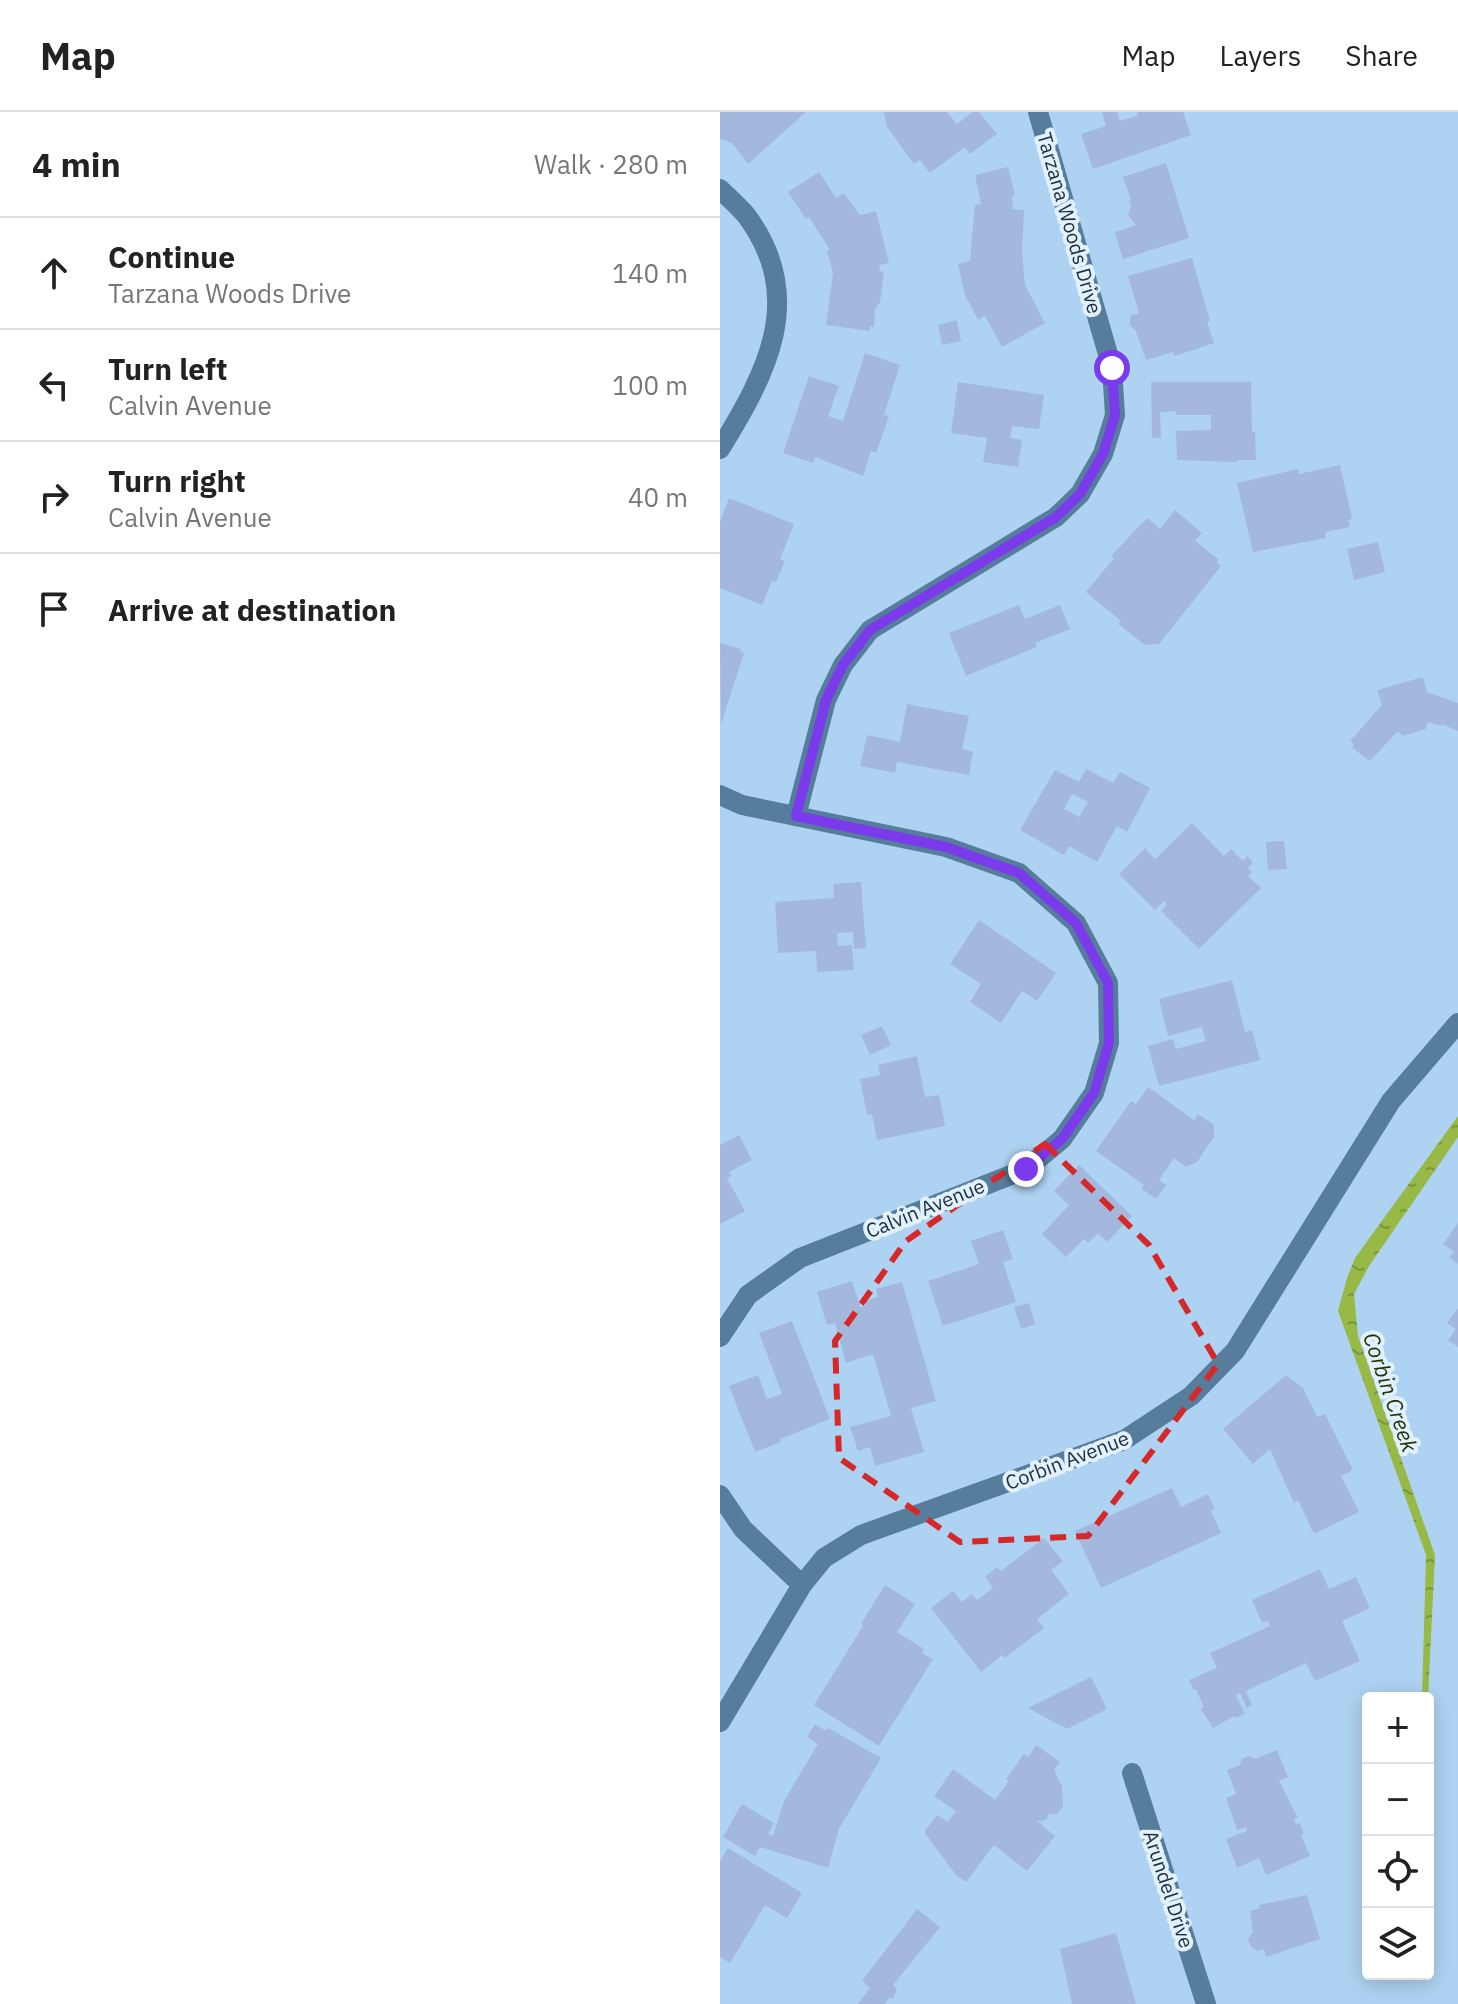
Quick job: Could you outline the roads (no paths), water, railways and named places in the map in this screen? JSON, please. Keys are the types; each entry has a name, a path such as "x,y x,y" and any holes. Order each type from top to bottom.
{"street":[{"name":"Tarzana Woods Drive","path":"796,816 826,700 843,665 870,630 1056,517 1080,494 1103,454 1115,415 1112,368 1038,112"},
{"path":"720,189 746,216 768,252 778,299 773,343 764,368 754,393 720,449"},
{"name":"Calvin Avenue","path":"720,795 742,805 946,847 1019,873 1076,923 1108,983 1109,1043 1094,1093 1062,1139 1026,1169 800,1258 748,1295 720,1337"},
{"name":"Corbin Avenue","path":"720,1722 802,1585 824,1558 861,1535 1124,1440 1191,1396 1235,1351 1391,1101 1458,1023"},
{"path":"720,1495 743,1529 802,1585"},
{"name":"Arundel Drive","path":"1132,1773 1206,2004"}],"water":[{"path":"1458,1116 1458,1137 1369,1266 1354,1294 1358,1336 1435,1555 1428,1692 1422,1692 1426,1555 1338,1311 1355,1258"}],"water label":[{"name":"Corbin Creek","path":"1391,1392"}]}
